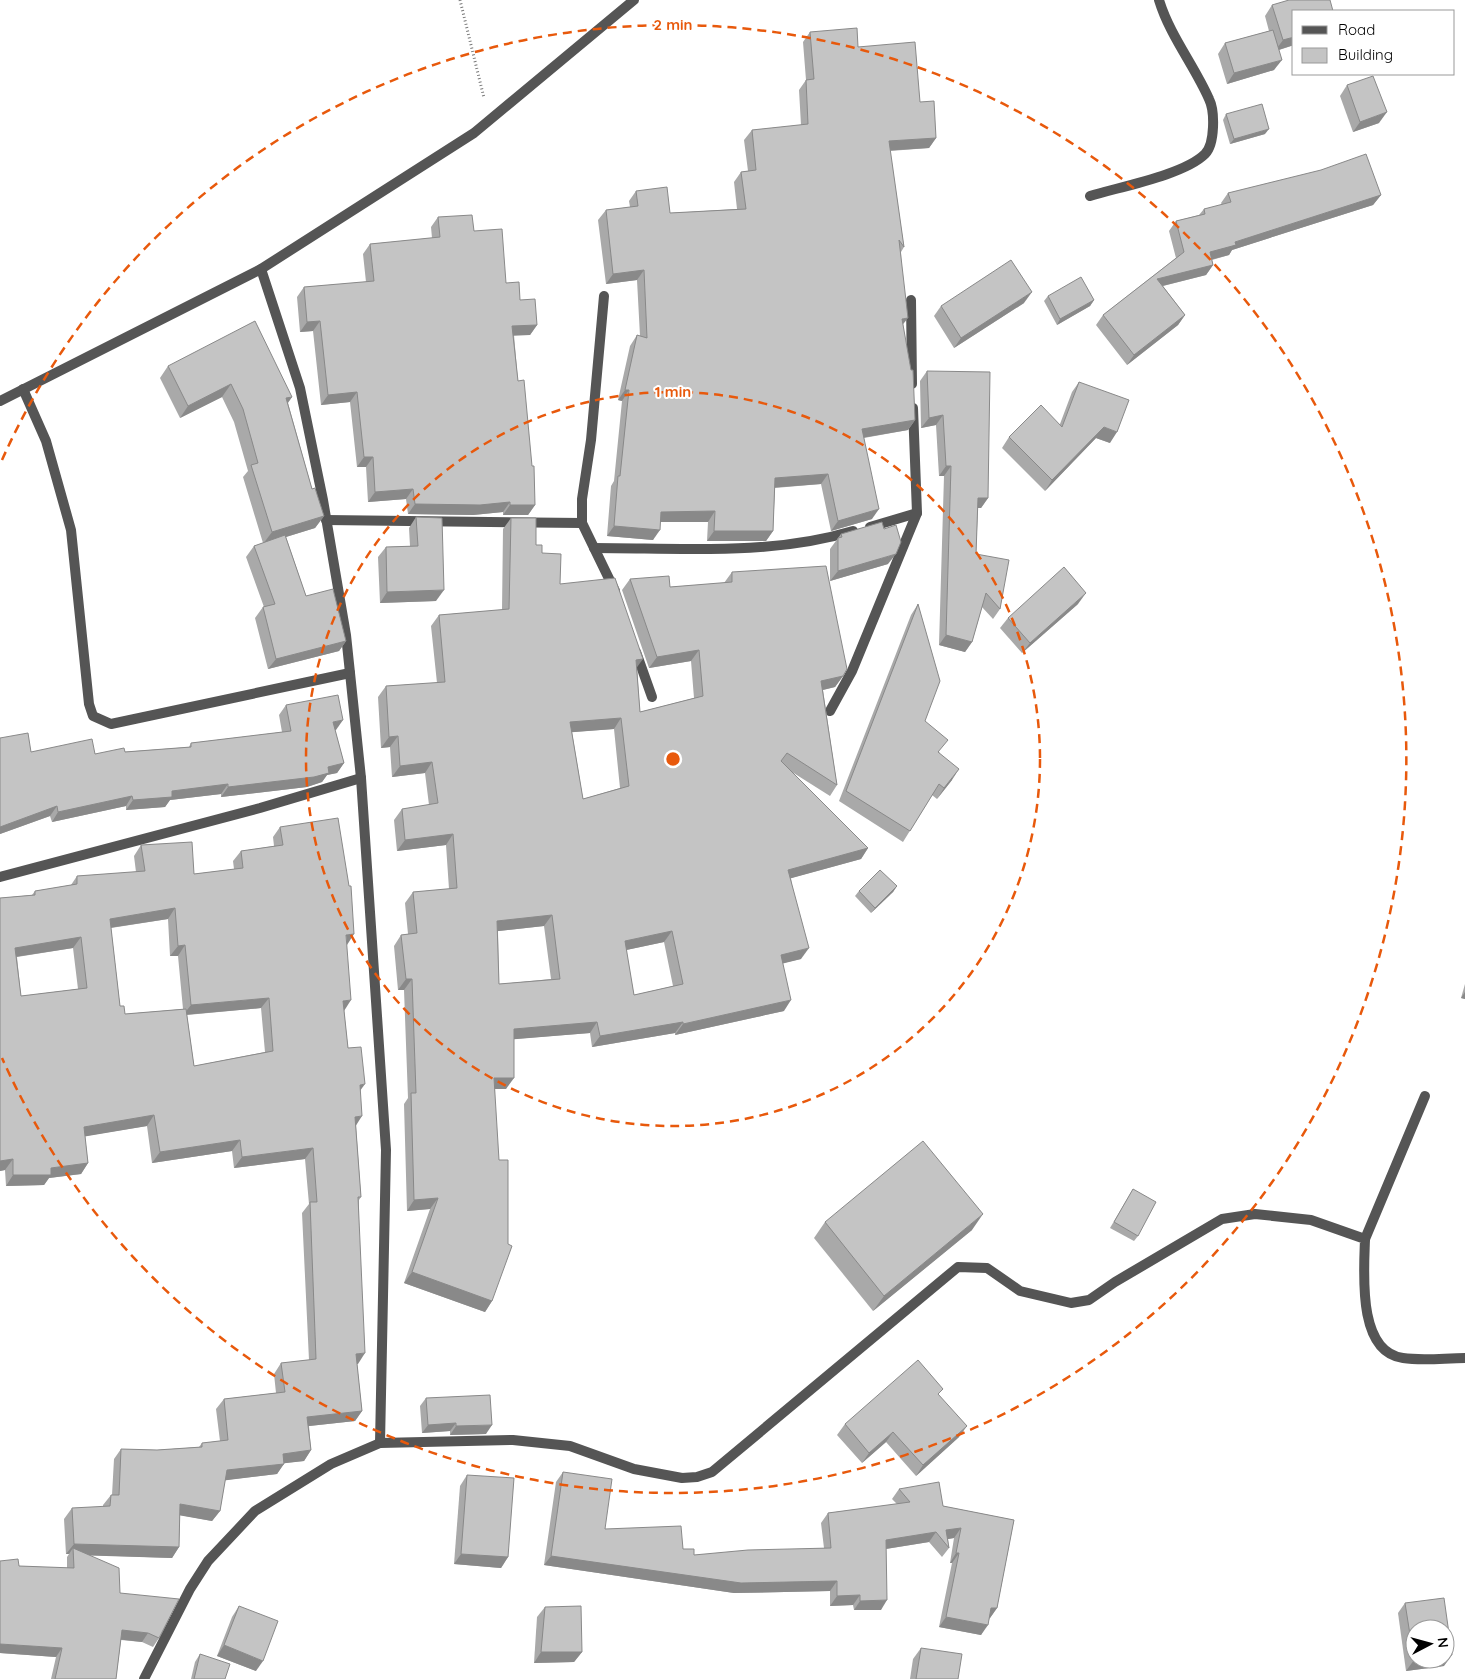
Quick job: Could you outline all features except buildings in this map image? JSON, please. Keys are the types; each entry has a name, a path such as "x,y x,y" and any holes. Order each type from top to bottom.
{"street":[{"path":"0,401 261,269 474,133 634,0"},
{"path":"1090,196 1190,165 1206,153 1214,127 1210,101 1165,19 1159,0"},
{"path":"261,269 300,388 326,520 346,635 361,778 386,1150 380,1444"},
{"path":"604,296 591,440 582,499 582,523 614,587 620,605"},
{"path":"830,711 852,671 917,513 911,300"},
{"path":"23,389 46,442 60,484 71,530 89,704 93,716 111,724 350,673"},
{"path":"594,548 777,548 824,540 917,513"},
{"path":"326,520 582,523"},
{"path":"633,642 652,697"},
{"path":"0,878 260,808 361,778"},
{"path":"1425,1096 1365,1239 1365,1306 1374,1335 1386,1352 1402,1358 1465,1358"},
{"path":"144,1679 190,1589 208,1561 255,1511 331,1464 380,1444 513,1440 570,1446 634,1469 682,1478 697,1478 712,1472 958,1267 987,1268 1020,1291 1071,1303 1089,1300 1115,1282 1222,1220 1255,1214 1311,1220 1365,1239"}],"path":[{"path":"460,0 489,121"}]}
